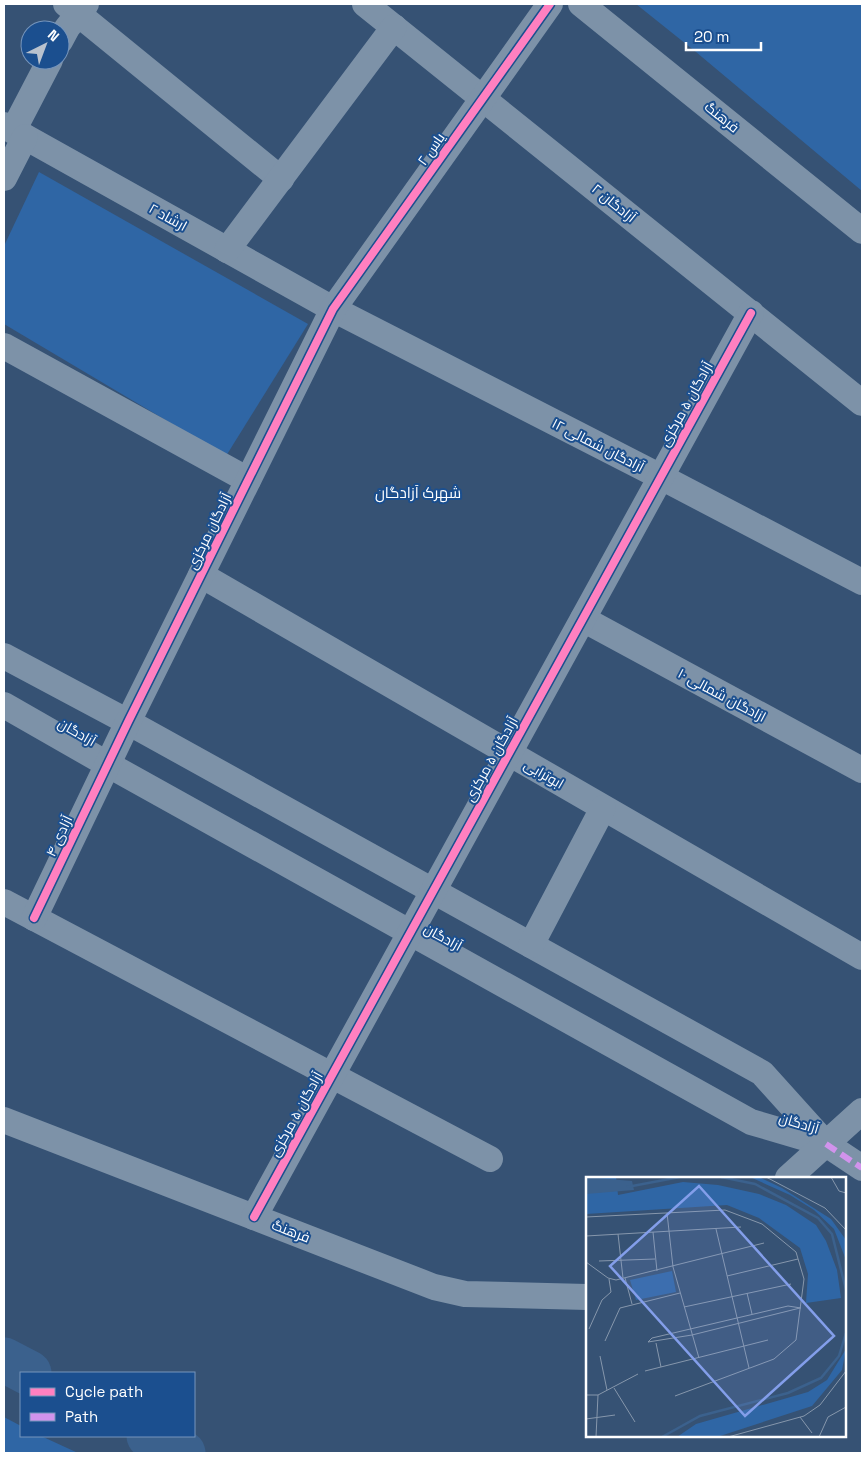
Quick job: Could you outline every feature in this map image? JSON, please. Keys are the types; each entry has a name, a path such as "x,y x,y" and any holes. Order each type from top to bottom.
{"street":[{"name":"آزادگان ۲","path":"365,4 862,403"},
{"name":"یاس ۲","path":"333,310 550,4"},
{"name":"فرهنگ","path":"581,4 862,231"},
{"path":"70,21 76,7 281,179"},
{"path":"227,250 394,27"},
{"path":"4,178 14,131 45,70"},
{"name":"ارشاد ۲","path":"14,131 333,310"},
{"name":"آزادگان شمالی ۱۲","path":"333,310 862,582"},
{"name":"آزادگان مرکزی","path":"107,764 333,310"},
{"name":"آزادگان ۵ مرکزی","path":"254,1217 751,313"},
{"path":"4,346 248,480"},
{"name":"ابوترابی","path":"201,575 862,958"},
{"name":"ازادگان شمالی ۱۰","path":"583,619 862,770"},
{"name":"آزادگان","path":"4,656 128,722 762,1073 826,1144"},
{"name":"آزادگان","path":"4,705 750,1122 826,1144"},
{"name":"آزادی ۴","path":"34,918 107,764"},
{"path":"532,945 604,808"},
{"path":"4,902 490,1159"},
{"path":"789,1177 862,1111"},
{"name":"فرهنگ","path":"4,1120 434,1287 465,1294 586,1297"},
{"path":"826,1144 862,1168"}],"shaded area":[{"path":"636,4 862,4 862,191 696,52"},
{"path":"39,172 308,324 226,456 4,324 4,246"},
{"path":"4,1417 20,1425 20,1437 43,1437 78,1453 4,1453"}],"waterway":[{"path":"4,1360 27,1372"},
{"path":"151,1437 183,1453"}],"marked path":[{"path":"826,1144 862,1168"}],"cycle path":[{"path":"34,918 128,722 333,309 550,4"},
{"path":"254,1217 751,313"}],"district":[{"name":"شهرک آزادگان","path":"418,492"}]}
